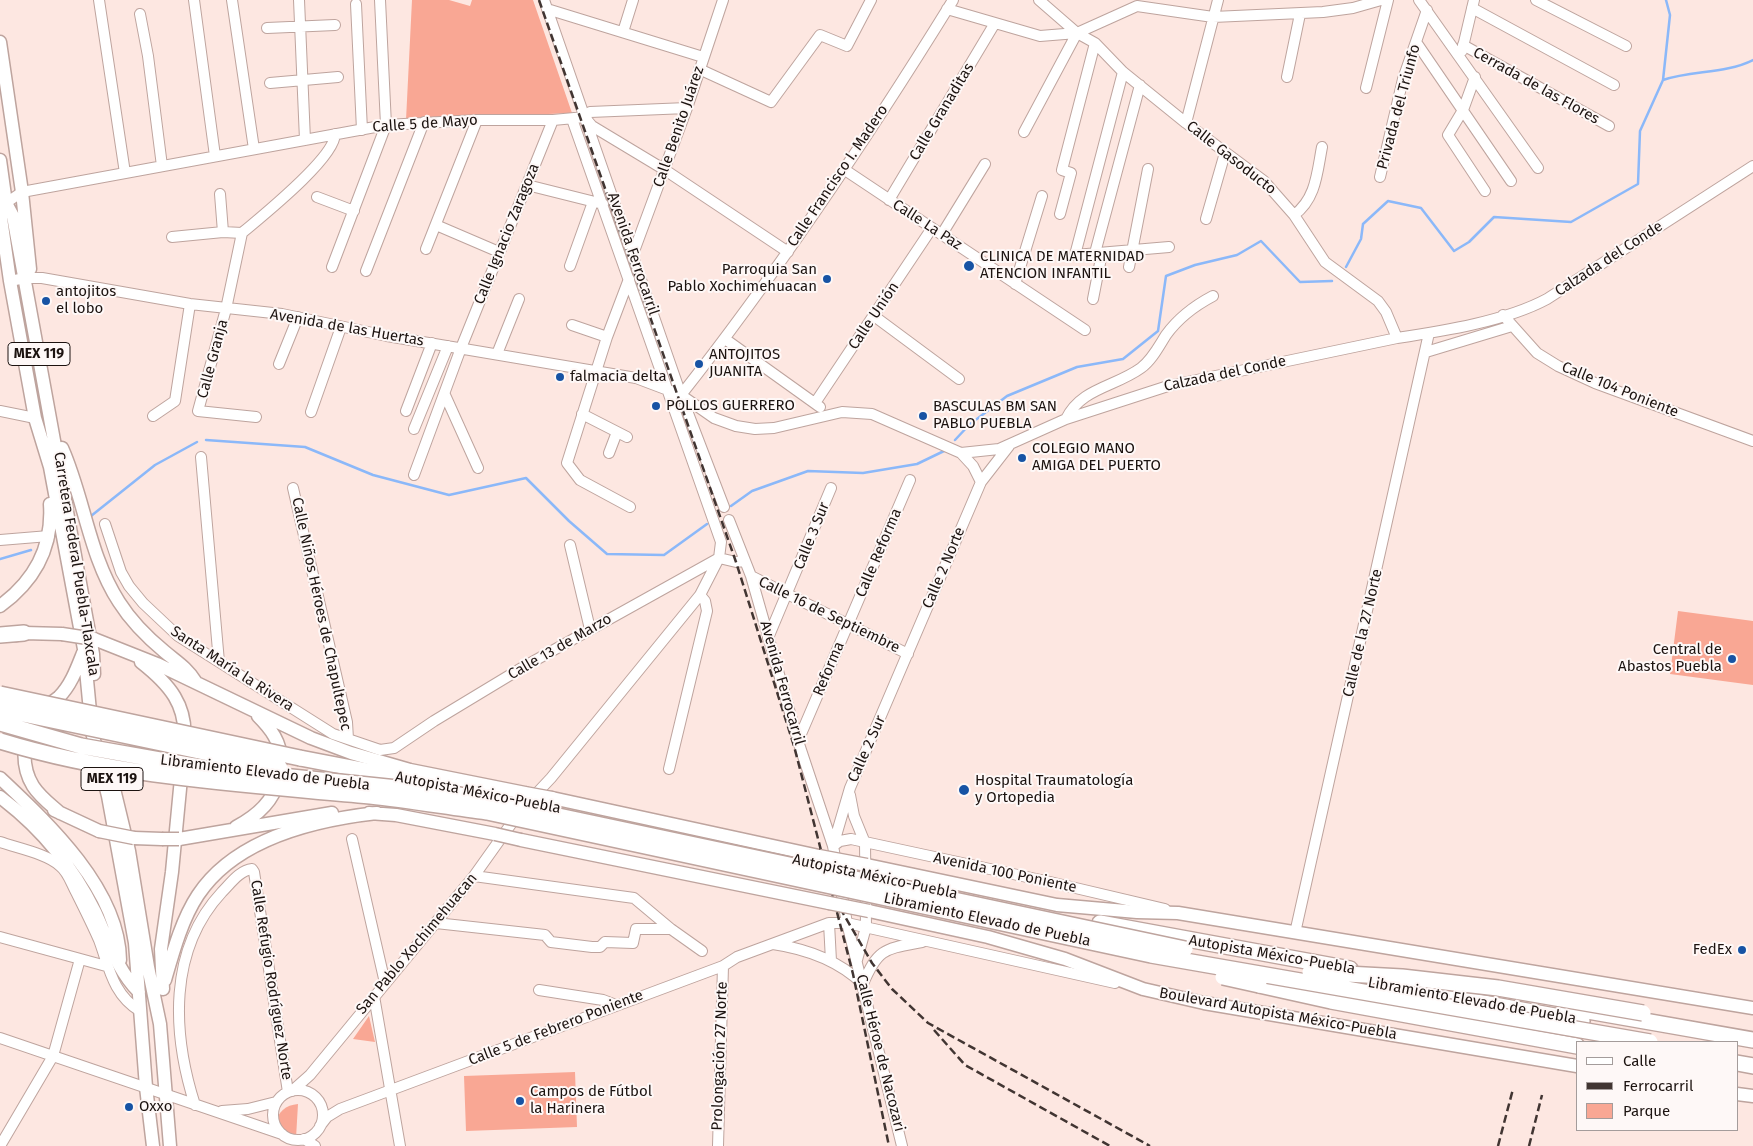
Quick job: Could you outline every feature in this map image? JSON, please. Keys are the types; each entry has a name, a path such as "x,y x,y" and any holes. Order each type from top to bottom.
{"highway":[{"path":"0,635 24,633"},
{"name":"Autopista México-Puebla","path":"0,694 300,765 528,825 868,906 1152,960 1613,1041"},
{"name":"Autopista México-Puebla","path":"0,709 300,765 520,801 545,802 1157,935 1753,1040"},
{"name":"Libramiento Elevado de Puebla","path":"0,723 81,746 205,768 455,794 1155,943 1703,1041"},
{"name":"Libramiento Elevado de Puebla","path":"0,741 64,758 184,778 408,800 487,812 1150,955 1644,1041"},
{"path":"1150,955 1182,968 1331,1001 1576,1046"},
{"path":"1310,972 1402,977 1498,988 1753,1033"},
{"path":"1738,1047 1753,1050"},
{"path":"1738,1057 1753,1060"},
{"path":"1738,1063 1753,1066"}],"main road":[{"name":"Carretera Federal Puebla-Tlaxcala","path":"0,42 3,83 22,192 30,259 30,270 25,278"},
{"name":"Carretera Federal Puebla-Tlaxcala","path":"0,160 3,203 1,218 10,281 35,418 50,467 84,650 90,718 108,796 135,943 152,1145"},
{"name":"Carretera Federal Puebla-Tlaxcala","path":"3,203 13,216 54,430 93,654 99,722 129,851 158,1014 171,1144"},
{"path":"54,430 70,468 103,571 118,601 150,638 186,668 197,684"},
{"path":"0,606 16,593 36,570 49,536 50,467"},
{"path":"0,641 24,633 62,634 94,639 135,657 158,664 251,709 331,740 410,770 520,801"},
{"path":"60,813 40,794 31,782 26,764 26,743 30,728 38,713 65,690 84,650"},
{"path":"135,657 162,679 174,693 182,710 185,731 172,872 161,949 163,989"},
{"path":"220,834 241,824 265,806 274,792 281,772 280,747 275,736 251,709"},
{"path":"0,778 60,813 99,831 134,838 179,839 220,834 307,816 349,812 377,813 827,897"},
{"path":"0,778 58,835 86,871 110,920 119,945 120,963"},
{"path":"0,797 40,833 66,864 86,894 110,947 129,982 139,992"},
{"path":"158,1014 163,989 181,930 198,895 230,863 251,849 290,831 340,818 377,813"},
{"path":"868,871 1057,904 1137,912 1178,912 1753,1008"},
{"name":"Boulevard Autopista México-Puebla","path":"868,906 1065,959 1143,989 1204,1003 1576,1066"},
{"path":"1738,1094 1753,1096"}],"street":[{"path":"99,0 125,173"},
{"path":"194,0 215,156"},
{"path":"232,0 254,149"},
{"path":"299,0 305,140"},
{"path":"332,267 386,125 380,0"},
{"path":"623,32 633,0"},
{"name":"Calle Benito Juárez","path":"633,254 688,108 699,69 723,0"},
{"path":"699,69 771,102 820,35 847,46 871,0"},
{"name":"Calle Gasoducto","path":"1039,0 1077,33 1094,43 1123,72 1186,123 1264,180 1294,215 1325,262 1378,301 1386,312 1397,338"},
{"path":"1186,123 1218,0"},
{"path":"950,4 995,24 1040,36 1077,33 1128,8 1143,6 1167,5 1213,17 1300,14 1353,8 1381,0"},
{"path":"1366,88 1388,0"},
{"path":"1419,0 1538,168"},
{"path":"1536,0 1626,46"},
{"path":"356,4 362,130"},
{"path":"545,4 623,32 703,57"},
{"name":"Avenida Ferrocarril","path":"545,4 681,395 724,507"},
{"name":"Calle Francisco I. Madero","path":"681,395 725,339 845,170 950,4"},
{"path":"1460,57 1473,4 1614,85"},
{"name":"Privada del Triunfo","path":"1380,177 1403,80 1427,10"},
{"path":"140,14 162,166"},
{"path":"1287,77 1300,14"},
{"name":"Calle Granaditas","path":"889,200 995,24"},
{"path":"267,28 335,25"},
{"path":"1024,132 1077,33"},
{"path":"1416,42 1511,181"},
{"path":"1060,214 1071,173 1062,170 1094,43"},
{"name":"Cerrada de las Flores","path":"1463,45 1609,126"},
{"path":"1123,72 1076,255 1169,246"},
{"path":"270,83 338,77"},
{"path":"1475,77 1463,110 1448,135 1485,191"},
{"path":"1093,299 1098,253 1140,85"},
{"name":"Calle 5 de Mayo","path":"3,203 22,192 386,125 477,120 572,119 585,117 590,112 688,108"},
{"path":"585,117 592,126 665,170 788,252"},
{"path":"572,119 598,203 629,279 721,542 718,558 736,562 744,561"},
{"path":"426,249 477,120"},
{"name":"Calle Ignacio Zaragoza","path":"414,475 461,348 553,120"},
{"path":"366,271 424,122"},
{"path":"226,309 242,233 300,182 333,147 335,134"},
{"path":"1294,215 1307,204 1311,196 1322,147"},
{"path":"1206,219 1225,153"},
{"path":"942,234 984,164"},
{"name":"Calzada del Conde","path":"681,395 714,418 736,426 755,429 774,428 830,414 856,412 872,414 961,453 993,450 1009,446 1066,419 1168,386 1429,333 1522,311 1546,299 1753,166"},
{"path":"1130,267 1148,169"},
{"name":"Calle La Paz","path":"845,170 1085,330"},
{"path":"527,185 598,203"},
{"path":"220,194 223,232"},
{"path":"1015,284 1042,196"},
{"path":"317,197 354,211"},
{"path":"570,266 598,203"},
{"path":"436,224 499,252"},
{"name":"Calle Unión","path":"815,403 932,228"},
{"path":"172,237 223,232 242,233"},
{"name":"Avenida de las Huertas","path":"10,281 25,278 42,278 190,304 298,317 341,327 636,378 681,395"},
{"path":"629,279 607,337 567,463 580,480 630,507"},
{"path":"1066,419 1078,401 1091,392 1128,377 1143,367 1177,322 1191,308 1213,296"},
{"path":"497,354 519,299"},
{"path":"153,416 175,401 190,304"},
{"name":"Calle Granja","path":"226,309 198,411 256,417"},
{"name":"Calle 104 Poniente","path":"1503,315 1537,353 1558,366 1595,383 1753,441"},
{"path":"874,316 959,379"},
{"path":"279,364 298,317"},
{"path":"572,325 607,337"},
{"path":"1426,352 1512,326"},
{"path":"310,412 341,327"},
{"name":"Calle de la 27 Norte","path":"1296,933 1429,333"},
{"path":"725,339 830,414"},
{"path":"406,411 432,343"},
{"path":"414,429 448,346"},
{"path":"445,395 478,468"},
{"path":"0,411 35,418"},
{"path":"582,414 627,437"},
{"path":"609,453 617,432"},
{"name":"Calle 2 Norte","path":"908,654 981,482 1009,446"},
{"path":"961,453 970,462 981,482"},
{"path":"201,457 219,662"},
{"name":"Calle Reforma","path":"848,625 910,480"},
{"name":"Calle Niños Héroes de Chapultepec","path":"293,488 347,722 348,739"},
{"name":"Calle 3 Sur","path":"768,638 831,488"},
{"name":"Avenida Ferrocarril","path":"729,520 751,576 798,741 833,846"},
{"name":"Santa María la Rivera","path":"105,524 121,572 143,603 178,636 219,662 331,740 348,739 380,750"},
{"path":"0,540 49,536"},
{"path":"570,545 590,629"},
{"name":"San Pablo Xochimehuacan","path":"290,1092 310,1074 474,876 520,801 551,778 700,595 718,558"},
{"name":"Calle 13 de Marzo","path":"380,750 394,748 434,721 590,629 718,558"},
{"name":"Calle 16 de Septiembre","path":"751,576 787,596 908,654"},
{"path":"0,597 16,593"},
{"path":"669,769 706,611 705,601 700,595"},
{"name":"Reforma","path":"798,741 848,625"},
{"name":"Calle 2 Sur","path":"833,846 850,788 908,654"},
{"name":"Calle Héroe de Nacozari","path":"850,788 854,816 865,843 866,927 857,960"},
{"path":"352,839 385,984"},
{"name":"Avenida 100 Poniente","path":"833,846 840,841 850,839 1178,912"},
{"path":"0,842 50,859 63,869 89,918 106,966 120,994 129,1004 140,1011"},
{"name":"Calle Héroe de Nacozari","path":"833,846 847,923 902,1146"},
{"name":"Calle Refugio Rodríguez Norte","path":"195,1105 187,1076 182,1041 180,992 183,963 200,919 238,876 252,869 290,1092"},
{"path":"474,876 634,898 702,952"},
{"path":"436,923 545,935 551,942 592,947 600,947 605,942 634,943 636,929 671,929"},
{"path":"829,923 832,961"},
{"name":"Calle 5 de Febrero Poniente","path":"320,1126 327,1117 340,1109 723,966 737,957 829,923 847,923 928,940 1143,989"},
{"path":"0,937 106,966"},
{"path":"863,984 872,963 883,952 894,947 928,940"},
{"name":"Calle 5 de Febrero Poniente","path":"771,944 799,948 832,961 863,984"},
{"path":"0,1146 53,1056 80,959"},
{"name":"Prolongación 27 Norte","path":"718,1146 723,966"},
{"path":"539,990 603,1000 616,1005"},
{"path":"374,996 400,1146"},
{"path":"0,1038 315,1146"},
{"path":"310,1074 310,1094"},
{"path":"214,1112 248,1110 276,1102 290,1092 310,1094 319,1102 340,1109"},
{"path":"276,1102 273,1119 282,1134"},
{"path":"301,1142 312,1135 320,1126 322,1114 319,1102"}],"green space":[{"path":"412,0 449,0 470,6 472,0 533,0 572,113 406,120"},
{"path":"1678,611 1753,621 1753,685 1670,674"},
{"path":"369,1016 375,1042 353,1039"},
{"name":"Campos de Fútbol la Harinera","path":"575,1072 577,1127 466,1131 464,1076"},
{"path":"298,1104 296,1138 284,1134 276,1124 278,1116 283,1110"}],"waterway":[{"path":"1346,267 1361,239 1363,224 1388,201 1421,208 1454,251 1469,242 1494,217 1571,222 1638,184 1640,131 1663,80 1670,15 1666,0"},
{"path":"1663,80 1731,68 1753,60"},
{"path":"955,440 969,425 1007,396 1077,367 1123,359 1158,331 1166,276 1195,265 1237,255 1261,241 1300,282 1332,281"},
{"path":"206,440 305,447 373,475 449,495 526,478 569,521 607,554 664,555 707,524"},
{"path":"91,516 155,465 197,442"},
{"path":"731,506 752,491 808,471 863,473 917,464 944,451"},
{"path":"0,559 31,550"}],"railway":[{"path":"539,0 736,562 794,746 853,974 889,1146"},
{"path":"840,908 872,963 892,989 928,1023 1150,1146"},
{"path":"934,1030 965,1065 1110,1146"},
{"path":"1498,1146 1513,1089"},
{"path":"1529,1146 1542,1095"}],"place":[{"name":"CLINICA DE MATERNIDAD ATENCION INFANTIL","path":"969,266"},
{"name":"Parroquia San Pablo Xochimehuacan","path":"827,279"},
{"name":"antojitos el lobo","path":"46,301"},
{"name":"ANTOJITOS JUANITA","path":"699,364"},
{"name":"falmacia delta","path":"560,377"},
{"name":"POLLOS GUERRERO","path":"656,406"},
{"name":"BASCULAS BM SAN PABLO PUEBLA","path":"923,416"},
{"name":"COLEGIO MANO AMIGA DEL PUERTO","path":"1022,458"},
{"name":"Central de Abastos Puebla","path":"1732,659"},
{"name":"Hospital Traumatología y Ortopedia","path":"964,790"},
{"name":"FedEx","path":"1742,950"},
{"name":"Campos de Fútbol la Harinera","path":"520,1101"},
{"name":"Oxxo","path":"129,1107"}]}
